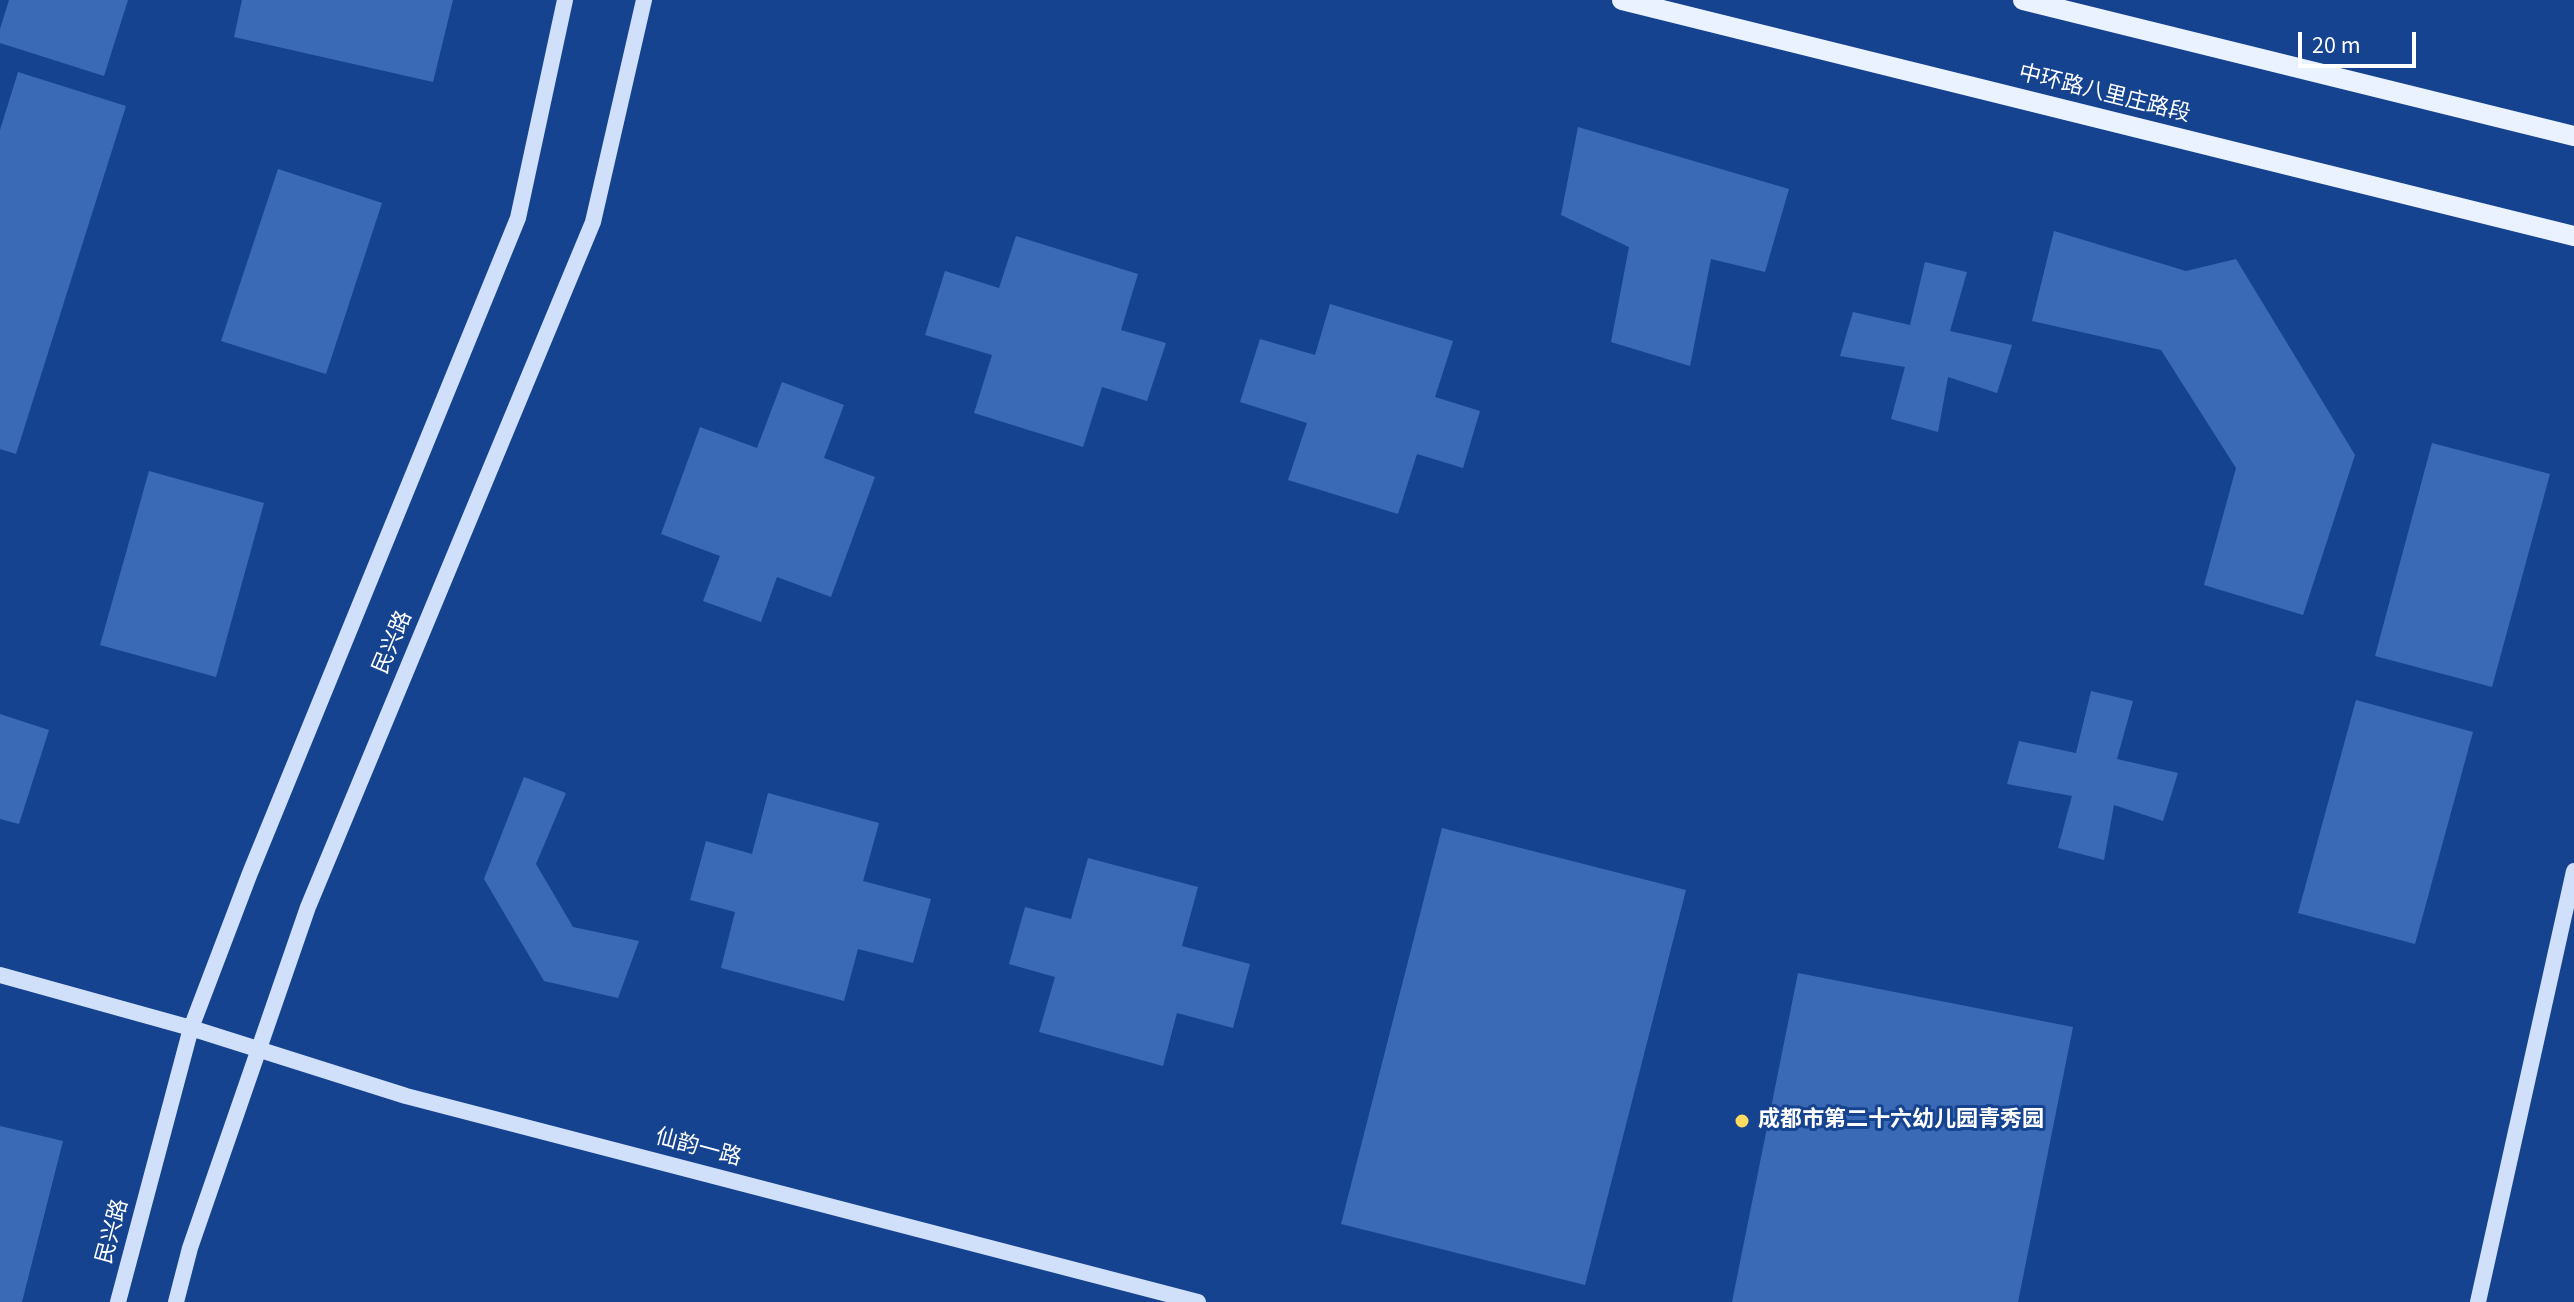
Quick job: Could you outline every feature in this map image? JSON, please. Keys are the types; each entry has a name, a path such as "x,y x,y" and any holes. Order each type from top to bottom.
{"main road":[{"name":"中环路八里庄路段","path":"1622,0 2574,236"},
{"path":"2023,0 2574,136"}],"street":[{"name":"民兴路","path":"118,1302 191,1028 250,873 518,218 565,0"},
{"name":"民兴路","path":"176,1302 190,1248 308,907 593,222 644,0"},
{"path":"2478,1302 2574,871"},
{"name":"仙韵一路","path":"0,975 191,1028 406,1096 1198,1302"}],"building":[{"path":"9,0 128,0 104,76 0,43 0,29"},
{"path":"242,0 453,0 433,82 234,37"},
{"path":"18,72 126,106 16,454 0,449 0,130"},
{"path":"1578,127 1789,189 1765,272 1711,259 1690,366 1611,342 1629,247 1561,215"},
{"path":"278,169 382,203 326,374 221,341"},
{"path":"2054,231 2186,271 2236,259 2355,455 2303,615 2204,585 2236,468 2161,350 2032,321"},
{"path":"1016,236 1138,274 1121,330 1166,343 1147,401 1102,387 1083,447 974,413 992,355 925,335 945,271 999,288"},
{"path":"1925,262 1967,272 1950,331 2012,345 1997,393 1948,377 1938,432 1891,419 1905,367 1840,356 1853,312 1910,325"},
{"path":"1330,304 1453,341 1435,397 1480,411 1463,468 1417,454 1398,514 1288,480 1307,423 1240,402 1260,339 1315,355"},
{"path":"782,382 844,405 824,458 875,477 831,597 777,577 761,622 703,601 720,556 661,534 700,427 757,448"},
{"path":"2432,443 2550,474 2492,687 2375,656"},
{"path":"149,471 264,503 216,677 100,645"},
{"path":"2091,691 2133,701 2117,759 2178,773 2163,821 2114,805 2104,860 2058,848 2072,796 2007,784 2019,741 2076,753"},
{"path":"2356,700 2473,732 2415,944 2298,913"},
{"path":"0,714 49,730 19,824 0,819"},
{"path":"524,777 566,793 536,864 573,927 639,941 618,998 544,981 484,879"},
{"path":"768,793 879,823 863,881 931,899 913,963 858,949 844,1001 721,968 735,912 690,900 706,841 752,854"},
{"path":"1442,828 1686,890 1585,1285 1341,1224"},
{"path":"1088,858 1198,887 1182,946 1250,964 1233,1028 1177,1013 1163,1066 1039,1032 1055,977 1009,964 1025,907 1071,919"},
{"path":"1798,973 2073,1027 2018,1302 1732,1302"},
{"path":"0,1126 63,1141 22,1302 0,1302"}],"place":[{"name":"成都市第二十六幼儿园青秀园","path":"1742,1121"}]}
